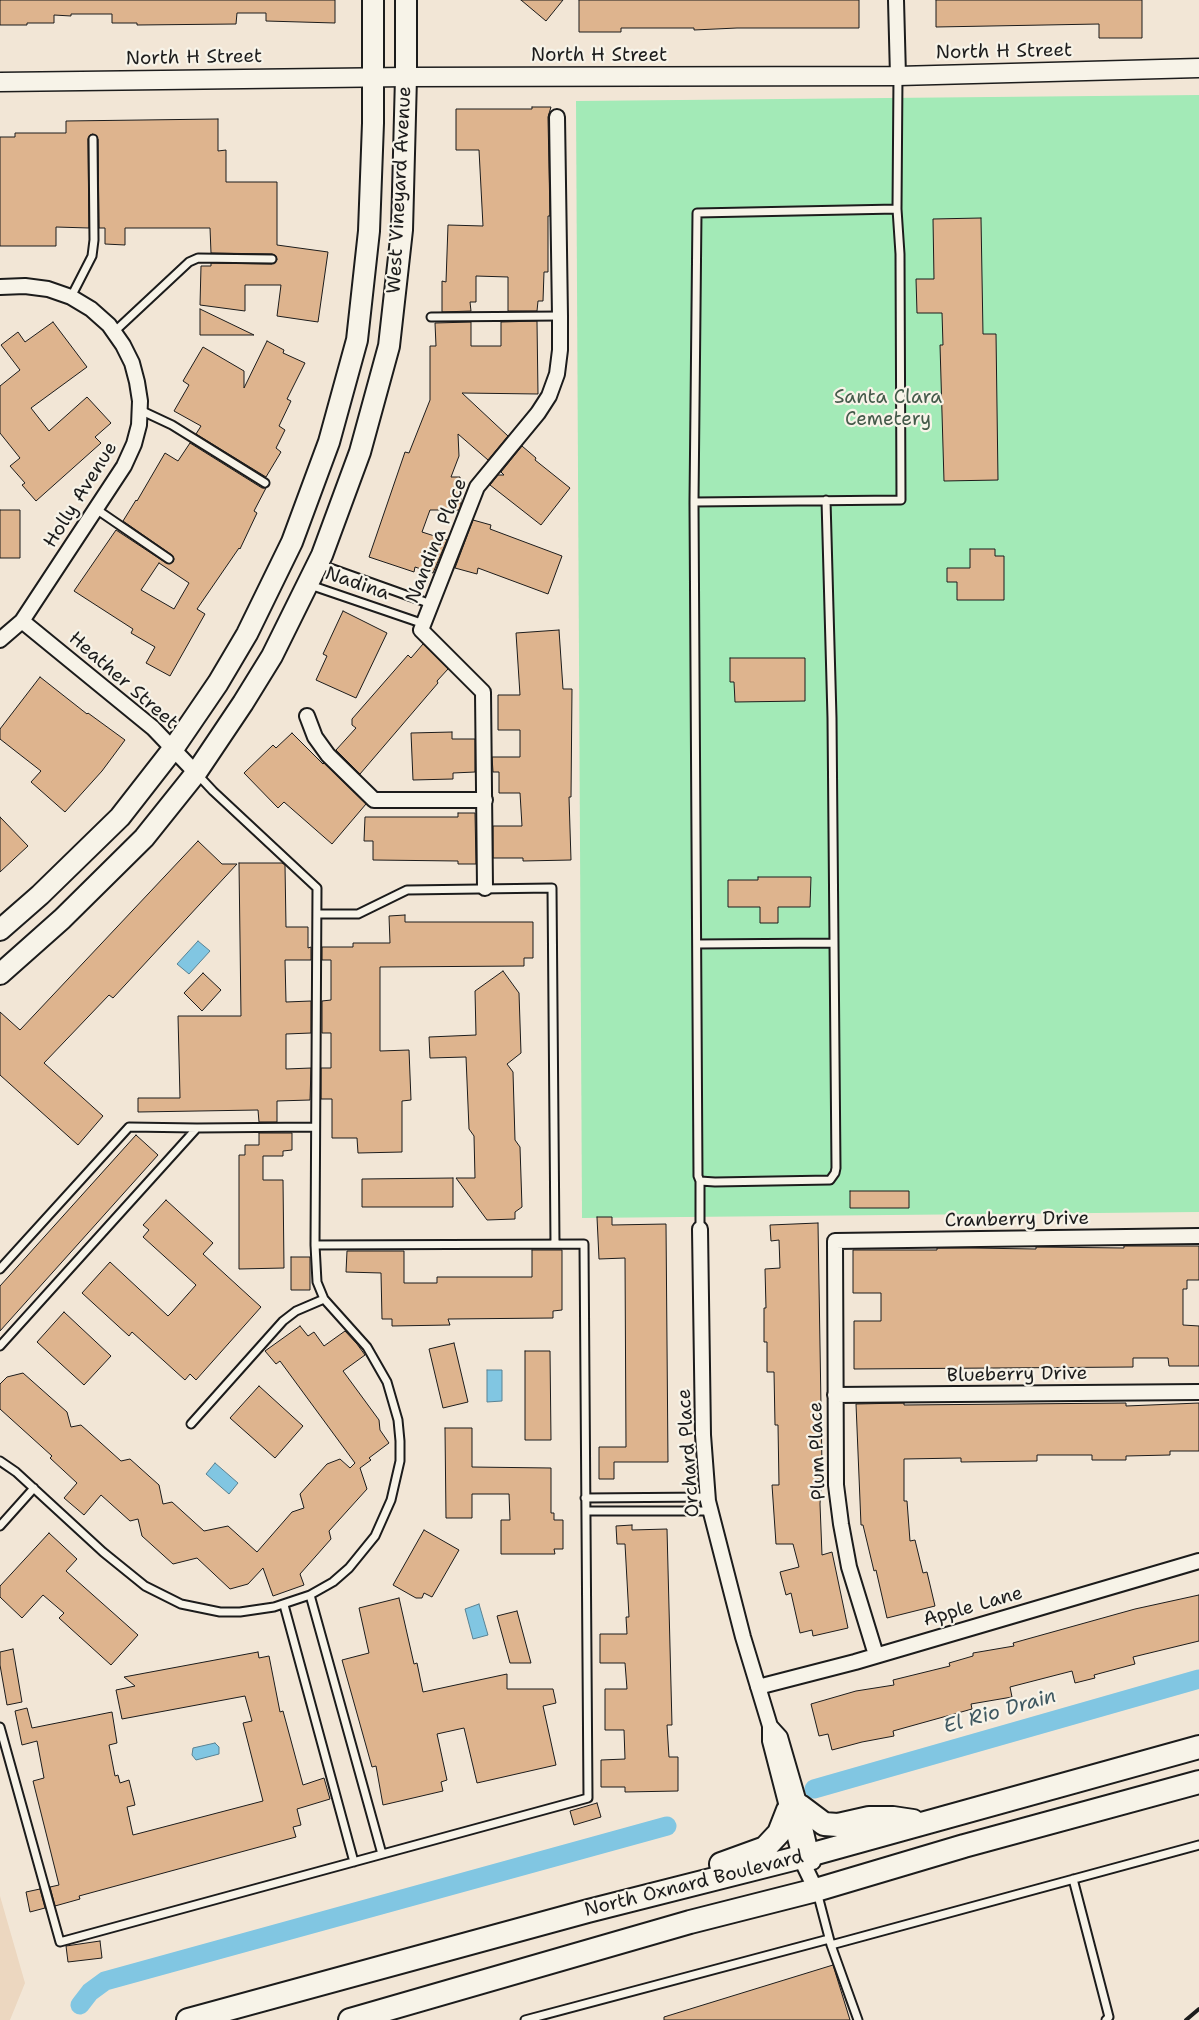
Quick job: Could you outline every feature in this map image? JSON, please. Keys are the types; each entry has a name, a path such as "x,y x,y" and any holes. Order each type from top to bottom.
{"main road":[{"name":"West Vineyard Avenue","path":"0,930 40,895 120,817 173,749 218,684 247,634 292,542 329,442 357,340 368,232 374,77 373,0"},
{"name":"West Vineyard Avenue","path":"0,974 62,919 144,838 196,773 272,656 318,564 360,452 389,346 402,230 406,0"},
{"name":"North Oxnard Boulevard","path":"188,2020 588,1911 926,1823 1199,1747"},
{"name":"North Oxnard Boulevard","path":"350,2020 690,1922 816,1890 964,1846 1199,1782"},
{"path":"588,1911 765,1848 779,1832 794,1808 824,1824 838,1825 869,1818 894,1818 926,1823"}],"street":[{"path":"896,0 898,76"},
{"name":"North H Street","path":"0,82 374,77 898,76 1199,68"},
{"name":"Nandina Place","path":"485,888 483,692 421,630 476,487 538,414 549,396 557,374 560,350 560,316 557,117"},
{"name":"Holly Avenue","path":"0,287 48,289 71,297 91,309 114,332 132,362 138,382 139,410 134,444 124,466 22,621 0,640"},
{"name":"Heather Street","path":"22,621 153,728 196,773"},
{"path":"306,716 315,737 328,755 374,800 485,800"},
{"name":"Orchard Place","path":"700,1230 703,1435 710,1511 770,1726 770,1741 794,1808 816,1890"},
{"name":"Cranberry Drive","path":"835,1241 1199,1236"},
{"name":"Plum Place","path":"835,1241 836,1484 840,1524 849,1567 876,1655"},
{"name":"Blueberry Drive","path":"835,1395 1199,1392"},
{"name":"Apple Lane","path":"758,1688 855,1662 1199,1561"}],"lane":[{"path":"694,502 901,500 900,254 897,209 898,76"},
{"path":"71,297 92,256 94,240 93,139"},
{"path":"700,1230 700,1180 698,1176 694,502 697,213 897,209"},
{"path":"114,332 189,262 198,258 272,259"},
{"path":"431,317 560,316"},
{"path":"139,410 172,425 265,483"},
{"path":"700,1180 714,1182 826,1181 830,1180 835,1173 837,1161 832,718 826,500"},
{"path":"96,509 169,559"},
{"name":"Nadina","path":"318,564 431,604"},
{"name":"Nadina","path":"307,584 424,624"},
{"path":"0,1461 34,1488 103,1552 145,1586 181,1604 220,1612 260,1611 284,1605 310,1595 333,1582 349,1568 375,1536 391,1500 400,1461 398,1420 387,1382 367,1347 324,1299 317,1282 315,1245 316,888 213,792 196,773"},
{"path":"317,914 358,914 407,890 552,888 555,1244"},
{"path":"697,944 834,943"},
{"path":"0,1269 129,1127 316,1127"},
{"path":"0,1346 198,1128"},
{"path":"0,1727 60,1942 588,1798 584,1244 315,1245"},
{"path":"191,1424 283,1321 296,1311 324,1299"},
{"path":"0,1526 34,1488"},
{"path":"586,1498 708,1497"},
{"path":"586,1511 710,1511"},
{"path":"310,1595 382,1854"},
{"path":"284,1605 354,1862"},
{"path":"525,2020 1073,1880 1199,1845"},
{"path":"1073,1880 1109,2017 1106,2020"},
{"path":"816,1890 830,1942 858,2020"}],"shaded area":[{"path":"0,1896 25,1983 10,2020 0,2020"}],"green space":[{"name":"Santa Clara Cemetery","path":"1199,95 1199,1212 582,1218 576,101"}],"water":[{"path":"198,941 210,951 189,974 177,964"},
{"path":"487,1370 502,1370 502,1401 487,1402"},
{"path":"215,1463 238,1483 229,1494 206,1474"},
{"path":"479,1604 488,1635 473,1639 465,1609"},
{"path":"215,1743 219,1747 219,1754 196,1760 192,1755 193,1748"}],"building":[{"path":"0,0 335,0 335,23 266,21 266,13 237,13 236,24 137,25 137,23 112,23 112,14 71,14 71,16 54,15 54,23 0,25"},
{"path":"521,0 563,0 546,21"},
{"path":"579,0 859,0 859,28 694,30 694,28 621,28 621,32 579,32"},
{"path":"936,0 1142,0 1142,38 1099,38 1099,24 936,27"},
{"path":"532,107 551,107 548,117 550,216 548,216 548,272 544,272 543,301 538,301 537,311 508,311 508,277 476,276 476,302 470,302 471,311 442,312 442,281 446,282 448,225 483,226 479,150 456,150 456,109 532,109"},
{"path":"218,119 218,151 226,150 226,182 277,182 277,245 328,252 318,322 277,316 281,285 245,285 245,311 200,305 201,266 211,266 211,263 272,264 277,260 276,256 272,254 211,253 210,228 125,228 125,245 105,244 105,228 99,228 98,139 93,134 88,139 89,228 56,227 56,246 0,246 0,137 15,137 15,133 66,133 66,121"},
{"path":"981,218 983,334 996,334 998,480 944,481 940,345 943,345 942,313 917,313 916,279 934,279 933,219"},
{"path":"200,309 254,335 200,335"},
{"path":"537,321 538,394 462,393 508,436 488,460 458,434 459,456 451,477 460,477 461,505 459,510 430,510 422,532 447,540 433,573 415,567 414,572 369,557 405,452 409,453 430,400 430,346 436,346 435,323 471,322 471,346 501,346 501,322"},
{"path":"53,322 87,367 31,408 49,431 87,397 111,423 95,437 101,443 36,501 22,485 25,483 10,466 20,458 0,433 0,386 20,370 1,345 18,332 25,342"},
{"path":"267,341 284,350 283,353 305,363 287,399 291,401 279,426 285,430 276,448 281,452 266,477 196,434 201,426 174,411 189,385 183,381 203,347 244,371 244,388"},
{"path":"190,443 262,488 266,488 254,511 257,513 240,549 197,609 205,614 170,676 146,663 155,647 131,633 133,629 74,591 116,530 166,563 173,562 172,555 123,521 165,453 178,461","holes":["159,563 189,583 174,609 141,590"]},
{"path":"522,446 536,458 535,460 570,488 541,525 490,485 498,475 504,475 501,472"},
{"path":"0,510 20,510 20,558 0,558"},
{"path":"473,520 491,525 490,529 562,556 548,594 478,568 477,574 455,568"},
{"path":"970,549 995,549 995,556 1004,556 1004,600 957,600 957,582 947,582 947,568 970,568"},
{"path":"343,611 387,633 356,698 316,680 327,656 323,654"},
{"path":"559,630 563,689 572,689 571,797 569,797 571,860 523,861 523,858 493,858 493,826 522,826 520,793 499,793 499,772 493,772 492,757 520,757 520,730 498,730 498,695 520,695 516,633"},
{"path":"423,644 448,669 360,774 336,750 356,728 352,725 352,719 408,655 411,658"},
{"path":"730,658 805,658 805,701 735,702 734,682 730,682"},
{"path":"40,677 87,714 125,740 102,771 65,812 31,782 41,771 0,739 0,729"},
{"path":"452,732 452,739 475,739 475,772 453,773 453,779 413,780 411,733"},
{"path":"292,733 366,804 332,844 284,802 278,808 244,773 273,745 276,748"},
{"path":"458,813 475,813 476,864 458,864 458,861 373,860 373,841 364,841 365,817 458,817"},
{"path":"0,817 28,846 0,872"},
{"path":"198,841 222,864 237,864 113,998 109,995 44,1063 103,1116 78,1145 0,1075 0,1012 20,1030"},
{"path":"239,863 282,863 285,865 286,927 308,927 308,948 311,947 311,960 285,960 286,1002 311,1001 311,1033 286,1034 286,1069 311,1068 310,1100 277,1101 277,1122 259,1122 258,1110 138,1112 138,1098 180,1098 178,1016 241,1016"},
{"path":"758,877 811,877 810,907 778,907 778,923 760,923 760,907 728,907 728,880 758,880"},
{"path":"405,915 405,922 533,922 533,958 524,958 524,966 380,967 380,1051 409,1050 411,1100 402,1101 402,1152 358,1153 357,1138 332,1138 332,1099 321,1099 321,1068 331,1068 331,1033 322,1033 322,1001 331,1000 331,960 322,960 322,947 353,947 353,943 390,943 389,916"},
{"path":"503,971 519,993 521,1053 507,1064 513,1072 515,1140 520,1147 522,1207 515,1212 515,1219 487,1220 456,1178 475,1178 474,1136 469,1129 466,1057 430,1058 429,1037 476,1035 475,991"},
{"path":"203,973 221,990 202,1011 184,993"},
{"path":"259,1133 292,1133 292,1150 283,1151 283,1156 263,1156 263,1180 283,1180 284,1268 239,1269 239,1155 245,1155 245,1145 259,1145"},
{"path":"136,1135 158,1155 0,1331 0,1286"},
{"path":"453,1178 453,1207 362,1207 362,1179"},
{"path":"850,1191 909,1191 909,1208 850,1208"},
{"path":"166,1200 213,1243 203,1254 261,1307 196,1380 190,1374 185,1380 132,1332 129,1336 82,1293 110,1262 168,1316 172,1312 196,1285 143,1237 149,1230 143,1225"},
{"path":"597,1217 612,1217 612,1225 666,1224 668,1462 614,1462 614,1479 599,1479 599,1447 626,1447 625,1258 599,1259"},
{"path":"818,1223 822,1555 832,1552 848,1628 813,1636 812,1630 800,1633 791,1593 786,1595 780,1572 799,1567 793,1544 776,1544 772,1485 779,1485 778,1425 775,1425 774,1372 767,1372 767,1342 764,1342 764,1308 766,1308 765,1269 780,1268 779,1240 771,1241 770,1225"},
{"path":"1124,1246 1199,1246 1199,1280 1187,1280 1187,1289 1183,1289 1183,1325 1199,1326 1199,1366 1169,1366 1168,1358 1133,1358 1133,1367 854,1369 854,1321 881,1321 881,1293 853,1293 853,1250 937,1250 937,1248 1036,1249 1036,1247 1124,1248"},
{"path":"532,1250 562,1250 562,1310 553,1311 553,1318 448,1319 450,1325 392,1326 392,1319 382,1319 381,1273 346,1272 347,1251 404,1251 404,1283 437,1283 437,1277 532,1277"},
{"path":"291,1257 310,1257 310,1290 291,1290"},
{"path":"64,1312 111,1356 84,1385 37,1342"},
{"path":"300,1326 308,1336 314,1332 324,1346 345,1331 357,1344 365,1355 343,1371 379,1420 380,1430 389,1443 369,1458 371,1460 360,1468 367,1489 329,1531 331,1539 300,1574 304,1585 273,1596 263,1568 248,1584 230,1589 197,1558 173,1564 142,1536 138,1519 130,1521 101,1495 84,1515 64,1498 77,1483 50,1458 52,1456 0,1409 0,1384 7,1377 23,1373 67,1412 71,1427 81,1425 121,1461 130,1459 159,1485 163,1504 172,1502 204,1531 228,1526 257,1552 292,1512 304,1508 300,1494 327,1464 340,1459 350,1468 355,1463 280,1361 276,1364 265,1351"},
{"path":"454,1343 468,1402 443,1408 429,1349"},
{"path":"525,1351 550,1351 551,1440 525,1440"},
{"path":"259,1386 303,1426 275,1458 230,1418"},
{"path":"904,1403 904,1405 1126,1403 1126,1406 1199,1403 1199,1451 1170,1451 1170,1455 1126,1456 1126,1460 1092,1460 1092,1455 1037,1455 1037,1461 961,1462 961,1458 904,1459 904,1501 907,1501 910,1541 915,1540 923,1573 927,1572 935,1606 887,1618 876,1570 874,1571 863,1525 861,1525 856,1404"},
{"path":"445,1428 472,1428 472,1467 551,1468 551,1513 554,1513 554,1520 563,1520 563,1549 554,1549 555,1554 501,1554 501,1520 510,1520 509,1494 472,1494 472,1518 446,1518"},
{"path":"632,1525 632,1530 667,1529 672,1725 667,1725 669,1757 678,1757 678,1791 625,1792 625,1787 601,1787 601,1760 625,1759 624,1730 605,1730 605,1689 627,1689 625,1663 600,1663 600,1634 627,1634 626,1617 629,1617 625,1544 617,1544 616,1526"},
{"path":"424,1530 459,1550 432,1597 424,1593 422,1598 416,1598 393,1585"},
{"path":"49,1533 77,1559 66,1571 138,1635 111,1665 59,1618 64,1613 43,1595 22,1618 0,1597 0,1586"},
{"path":"1199,1595 1199,1641 1133,1657 1135,1664 1094,1675 1095,1678 1075,1683 1072,1671 1010,1687 1012,1697 971,1704 972,1709 893,1731 894,1736 832,1750 828,1734 819,1736 811,1704 856,1691 894,1685 893,1680 950,1666 949,1663 973,1656 973,1653 1014,1646 1013,1643 1135,1609"},
{"path":"399,1598 414,1664 417,1663 423,1692 507,1674 507,1689 553,1689 556,1703 543,1706 556,1765 477,1783 464,1728 437,1734 447,1780 441,1782 443,1791 383,1805 376,1766 372,1767 342,1660 369,1653 359,1608"},
{"path":"517,1611 531,1663 510,1663 497,1616"},
{"path":"13,1649 22,1702 7,1705 0,1665 0,1652"},
{"path":"258,1652 259,1658 269,1656 280,1712 283,1711 303,1785 324,1778 330,1799 297,1809 301,1825 293,1827 296,1837 79,1896 80,1899 55,1906 50,1887 59,1885 33,1781 44,1778 37,1741 22,1745 15,1711 27,1708 32,1728 112,1712 117,1743 109,1745 115,1776 118,1775 120,1783 129,1780 135,1805 127,1807 133,1835 263,1801 243,1723 252,1721 245,1696 122,1719 116,1690 135,1686 124,1677"},
{"path":"597,1803 601,1817 574,1825 570,1811"},
{"path":"40,1889 45,1908 30,1912 26,1892"},
{"path":"100,1941 102,1958 68,1962 66,1946"},
{"path":"833,1965 850,2020 664,2020 664,2017"}],"waterway":[{"name":"El Rio Drain","path":"814,1789 1199,1679"},
{"path":"80,2005 90,1992 105,1981 667,1826"}],"railway":[{"path":"1186,2020 1199,2009"}]}
